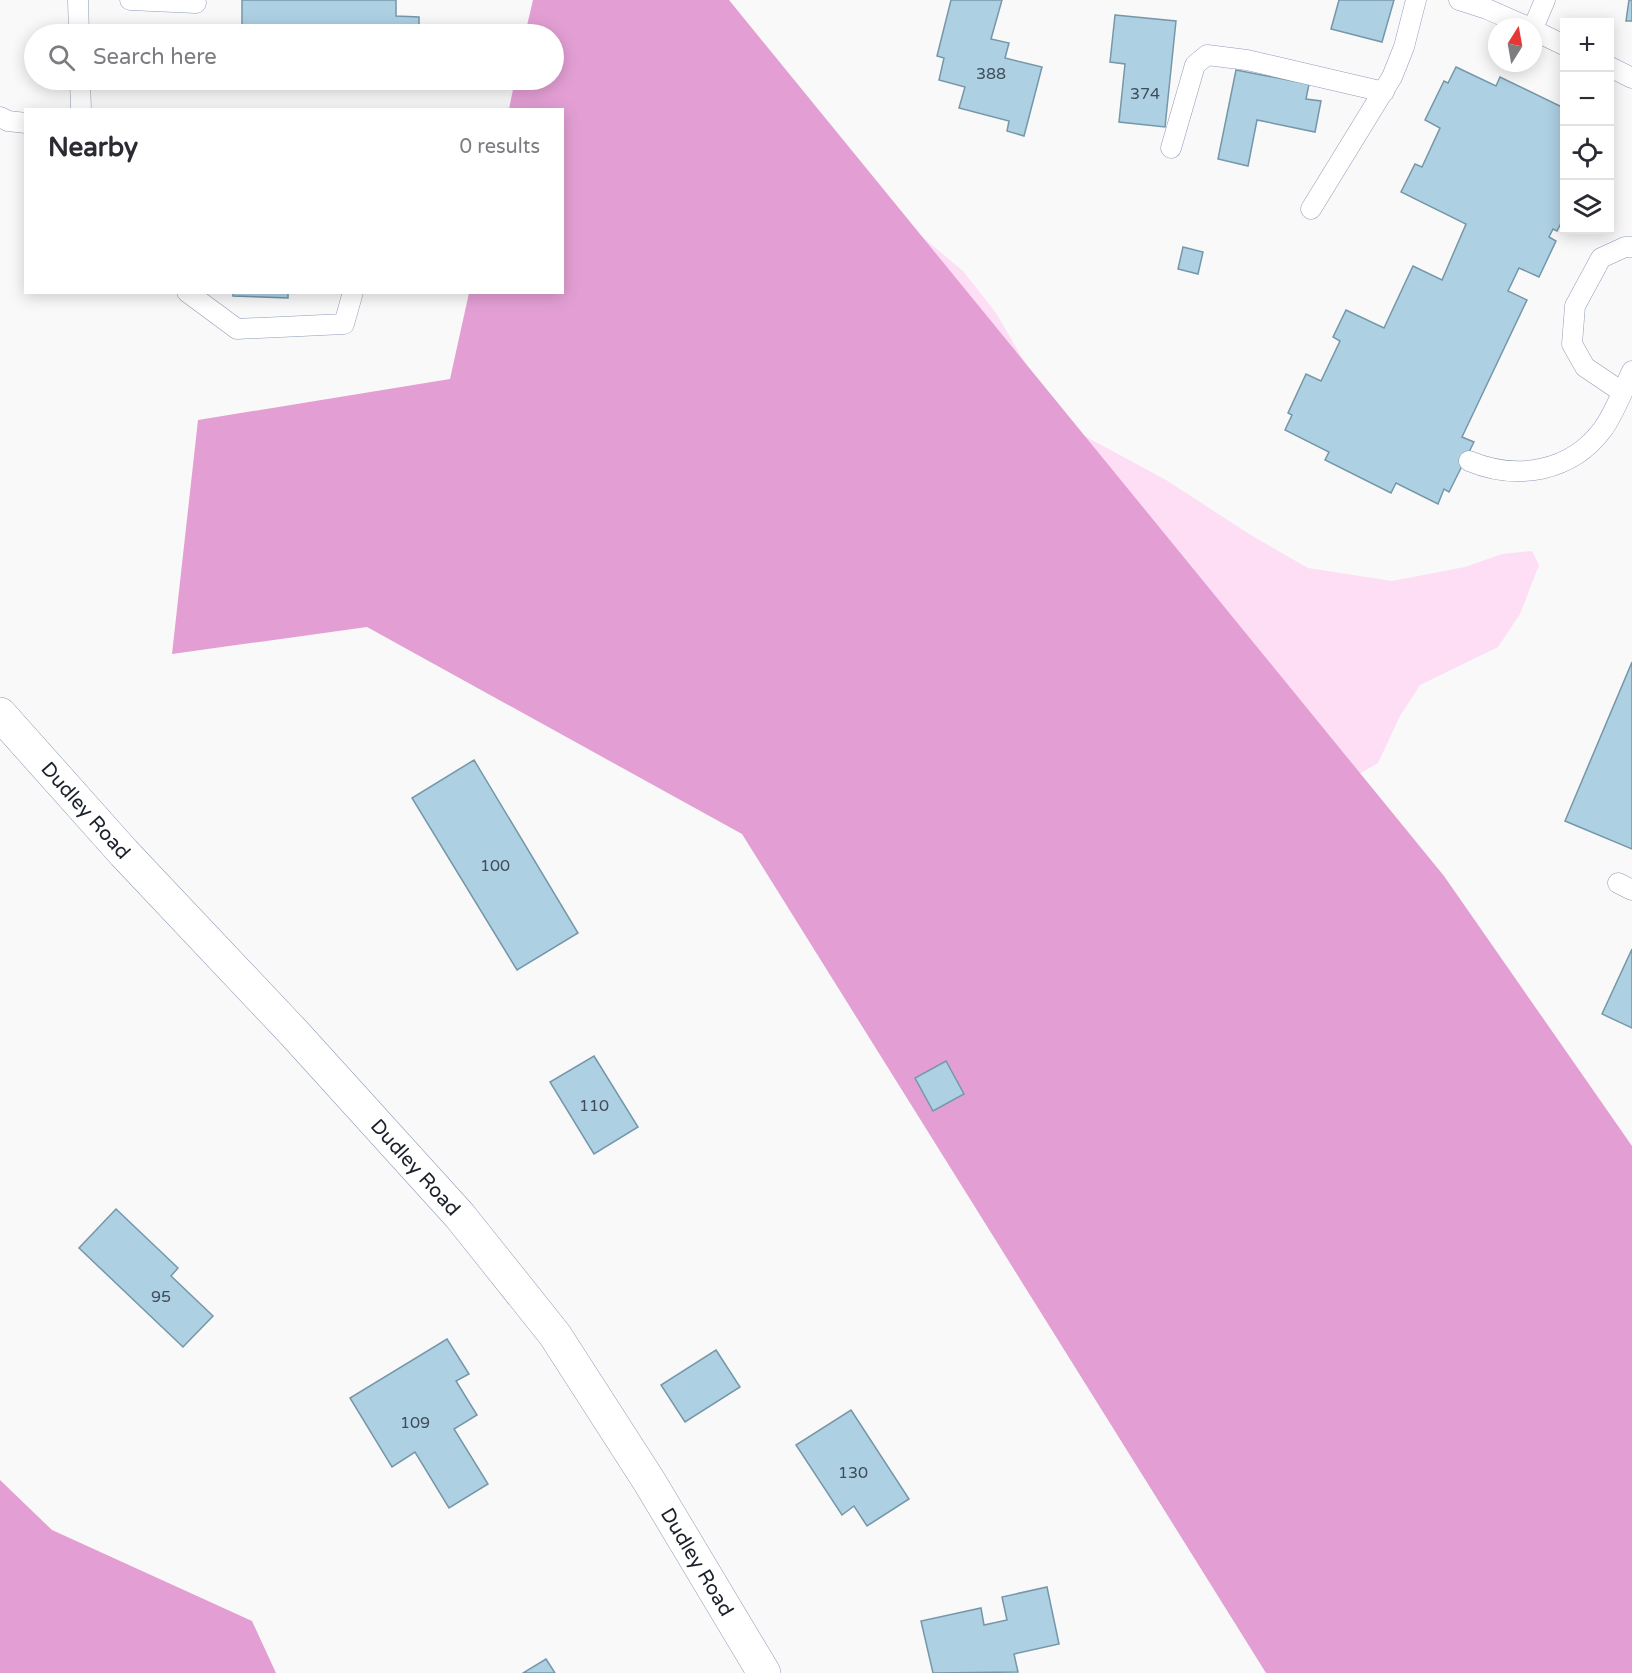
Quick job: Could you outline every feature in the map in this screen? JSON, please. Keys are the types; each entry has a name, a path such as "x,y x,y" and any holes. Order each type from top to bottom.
{"street":[{"name":"Dudley Road","path":"0,714 124,853 295,1034 460,1216 540,1316 555,1335 649,1481 764,1673"}],"lane":[{"path":"78,0 79,24"},
{"path":"130,0 196,3"},
{"path":"1311,209 1384,92 1399,62 1416,0"},
{"path":"1459,0 1508,18"},
{"path":"1538,18 1545,0"},
{"path":"1542,34 1560,43"},
{"path":"1171,148 1195,65 1208,55 1247,60 1384,92"},
{"path":"1614,69 1632,78"},
{"path":"80,90 81,108"},
{"path":"0,117 8,121 24,123"},
{"path":"1622,392 1585,367 1572,344 1575,306 1601,258 1625,247 1632,247"},
{"path":"190,294 237,329 344,324 353,294"},
{"path":"1469,461 1484,467 1517,471 1555,466 1572,458 1589,445 1604,428 1632,371"}],"shaded area":[{"path":"533,0 729,0 1444,876 1632,1146 1632,1673 1266,1673 742,834 367,627 172,654 198,420 450,379 469,294 564,294 564,108 509,108 513,90 564,90 564,24 527,24"},
{"path":"903,221 963,271 996,313 1035,380 1081,434 1166,480 1254,537 1308,568 1392,581 1465,567 1502,554 1532,551 1539,565 1520,614 1498,647 1420,685 1400,716 1378,763 1349,780"},
{"path":"0,1480 52,1530 252,1621 276,1673 0,1673"}],"building":[{"path":"242,0 396,0 396,16 419,17 419,24 242,24"},
{"path":"951,0 1002,0 991,39 1009,43 1005,58 1042,67 1024,136 1007,131 1009,121 959,108 965,87 939,80 944,58 937,56"},
{"path":"1339,0 1394,0 1382,42 1331,29"},
{"path":"1629,0 1632,0 1632,21 1626,21"},
{"path":"1115,15 1176,21 1165,127 1119,122 1125,64 1110,62"},
{"path":"1456,67 1496,86 1500,77 1560,106 1560,225 1557,231 1553,229 1549,237 1556,241 1539,277 1519,268 1508,291 1527,300 1462,437 1474,442 1449,492 1444,489 1438,504 1396,483 1391,493 1325,460 1329,452 1285,430 1292,415 1288,413 1306,374 1321,381 1340,341 1333,337 1346,310 1384,328 1413,266 1442,280 1466,224 1401,192 1415,164 1422,167 1440,128 1425,120 1444,81 1448,83"},
{"path":"1236,70 1309,84 1306,99 1321,101 1315,132 1257,120 1248,166 1218,159"},
{"path":"1183,247 1203,252 1198,274 1178,269"},
{"path":"233,294 288,294 288,298 233,296"},
{"path":"1632,662 1632,849 1565,821"},
{"path":"474,760 578,933 517,970 412,798"},
{"path":"1632,949 1632,1028 1602,1014"},
{"path":"594,1056 638,1127 594,1154 550,1082"},
{"path":"946,1061 964,1094 933,1111 915,1078"},
{"path":"116,1209 178,1268 171,1276 213,1316 183,1347 79,1248"},
{"path":"447,1339 469,1374 456,1381 477,1415 454,1429 488,1484 449,1508 415,1452 392,1467 350,1398"},
{"path":"716,1350 740,1387 685,1422 661,1385"},
{"path":"851,1410 909,1499 867,1526 854,1506 842,1515 796,1445"},
{"path":"1047,1587 1059,1644 1014,1654 1018,1672 933,1673 921,1621 981,1608 984,1625 1007,1620 1002,1597"},
{"path":"546,1659 555,1673 523,1673"}]}
